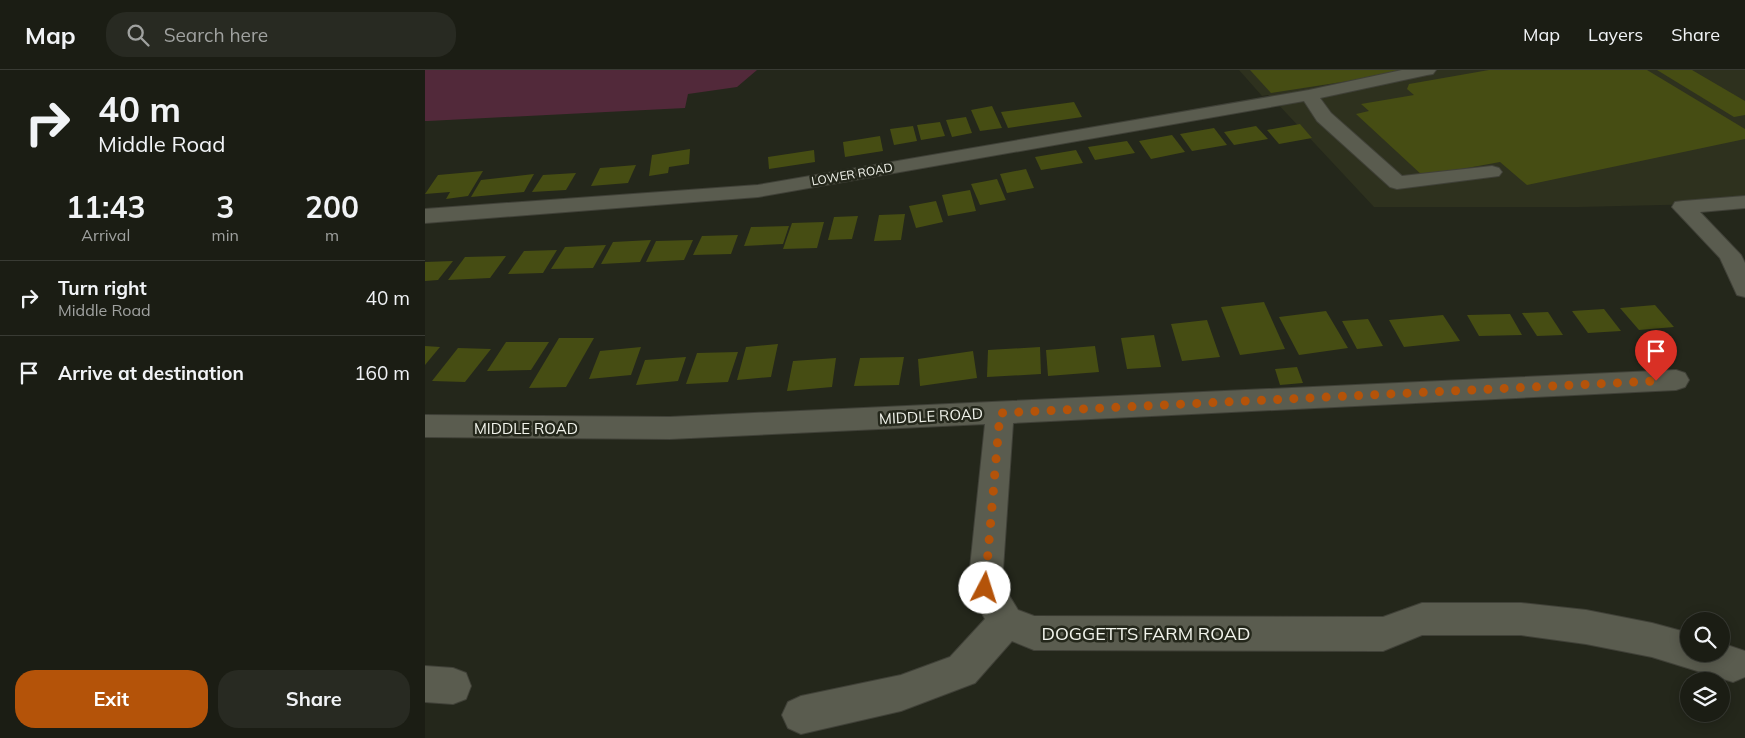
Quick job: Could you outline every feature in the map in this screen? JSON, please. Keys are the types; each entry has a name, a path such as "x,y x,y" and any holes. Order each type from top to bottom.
{"street":[{"name":"LOWER ROAD","path":"425,216 758,190 1309,95 1427,70"},
{"path":"1309,95 1324,118 1397,183 1492,172"},
{"path":"1745,202 1683,207 1730,255 1745,289"},
{"name":"MIDDLE ROAD","path":"428,432 670,428 1676,380"},
{"path":"801,715 901,693 962,670 1006,622 985,588 1000,413"},
{"name":"DOGGETTS FARM ROAD","path":"1006,622 1034,633 1383,634 1421,620 1521,619 1586,626 1652,640 1680,648"},
{"path":"1726,662 1733,664"}],"shaded area":[{"path":"425,70 757,70 737,87 688,94 685,108 425,121"},
{"path":"1239,70 1745,70 1745,203 1579,207 1374,207 1275,101 1268,95 1262,96"}],"building":[{"path":"1250,70 1413,70 1413,71 1271,93"},
{"path":"1489,70 1647,70 1745,129 1745,139 1527,185 1500,162 1423,176 1356,114 1369,111 1361,104 1414,95 1407,89 1409,84"},
{"path":"1657,70 1692,70 1745,101 1745,115 1734,117"},
{"path":"1074,102 1082,117 1008,128 1001,112"},
{"path":"992,106 1002,128 980,131 971,110"},
{"path":"966,117 972,133 952,137 946,120"},
{"path":"940,122 945,136 921,140 917,125"},
{"path":"1300,124 1312,138 1279,144 1267,130"},
{"path":"913,126 917,141 894,145 890,129"},
{"path":"1256,126 1268,139 1234,145 1224,132"},
{"path":"1214,128 1227,145 1192,151 1180,134"},
{"path":"1172,135 1185,152 1151,159 1139,141"},
{"path":"880,136 883,151 845,157 843,142"},
{"path":"1127,141 1135,153 1095,160 1088,147"},
{"path":"690,149 689,164 669,167 668,173 649,176 652,155"},
{"path":"814,150 815,162 769,169 768,157"},
{"path":"1076,150 1083,163 1041,170 1035,157"},
{"path":"636,165 628,183 591,186 600,168"},
{"path":"1026,169 1034,188 1007,193 1000,174"},
{"path":"483,171 468,196 446,199 450,192 425,194 438,175"},
{"path":"576,173 566,190 532,192 543,175"},
{"path":"534,174 524,192 471,197 481,180"},
{"path":"997,179 1006,200 980,205 971,184"},
{"path":"970,190 976,211 948,216 942,195"},
{"path":"936,201 943,222 916,228 909,206"},
{"path":"905,214 901,240 874,241 879,215"},
{"path":"858,216 852,239 828,240 834,217"},
{"path":"824,222 817,248 783,249 792,223"},
{"path":"789,226 783,244 744,246 751,227"},
{"path":"738,235 731,254 693,255 702,236"},
{"path":"651,240 640,262 601,264 613,242"},
{"path":"693,240 684,260 646,262 656,241"},
{"path":"606,245 593,268 551,269 565,247"},
{"path":"557,250 543,273 508,274 524,251"},
{"path":"506,256 490,278 448,280 465,257"},
{"path":"453,261 438,280 425,281 425,262"},
{"path":"1264,302 1285,349 1240,355 1221,307"},
{"path":"1655,305 1674,327 1639,330 1620,308"},
{"path":"1604,309 1621,331 1588,333 1572,311"},
{"path":"1326,311 1348,348 1299,355 1279,317"},
{"path":"1548,312 1563,335 1537,336 1522,313"},
{"path":"1510,314 1522,335 1479,336 1467,315"},
{"path":"1443,315 1460,341 1404,347 1389,320"},
{"path":"1368,319 1383,346 1357,349 1342,321"},
{"path":"1207,320 1220,357 1182,361 1171,324"},
{"path":"1154,335 1161,367 1127,369 1121,338"},
{"path":"559,338 594,338 566,387 529,388"},
{"path":"506,342 549,342 531,370 487,371"},
{"path":"778,344 771,377 737,380 746,347"},
{"path":"425,346 440,347 425,365"},
{"path":"1095,346 1099,372 1048,376 1046,350"},
{"path":"641,347 631,375 589,379 600,351"},
{"path":"1040,347 1041,374 987,377 988,350"},
{"path":"458,348 491,349 465,382 432,381"},
{"path":"973,351 977,378 920,386 918,359"},
{"path":"738,352 728,382 686,384 697,353"},
{"path":"686,357 678,381 636,385 645,360"},
{"path":"904,357 899,385 854,386 860,358"},
{"path":"836,358 832,387 787,391 793,361"},
{"path":"1297,367 1303,383 1280,385 1275,369"}],"route":[{"path":"985,588 1000,413 1656,381"}]}
